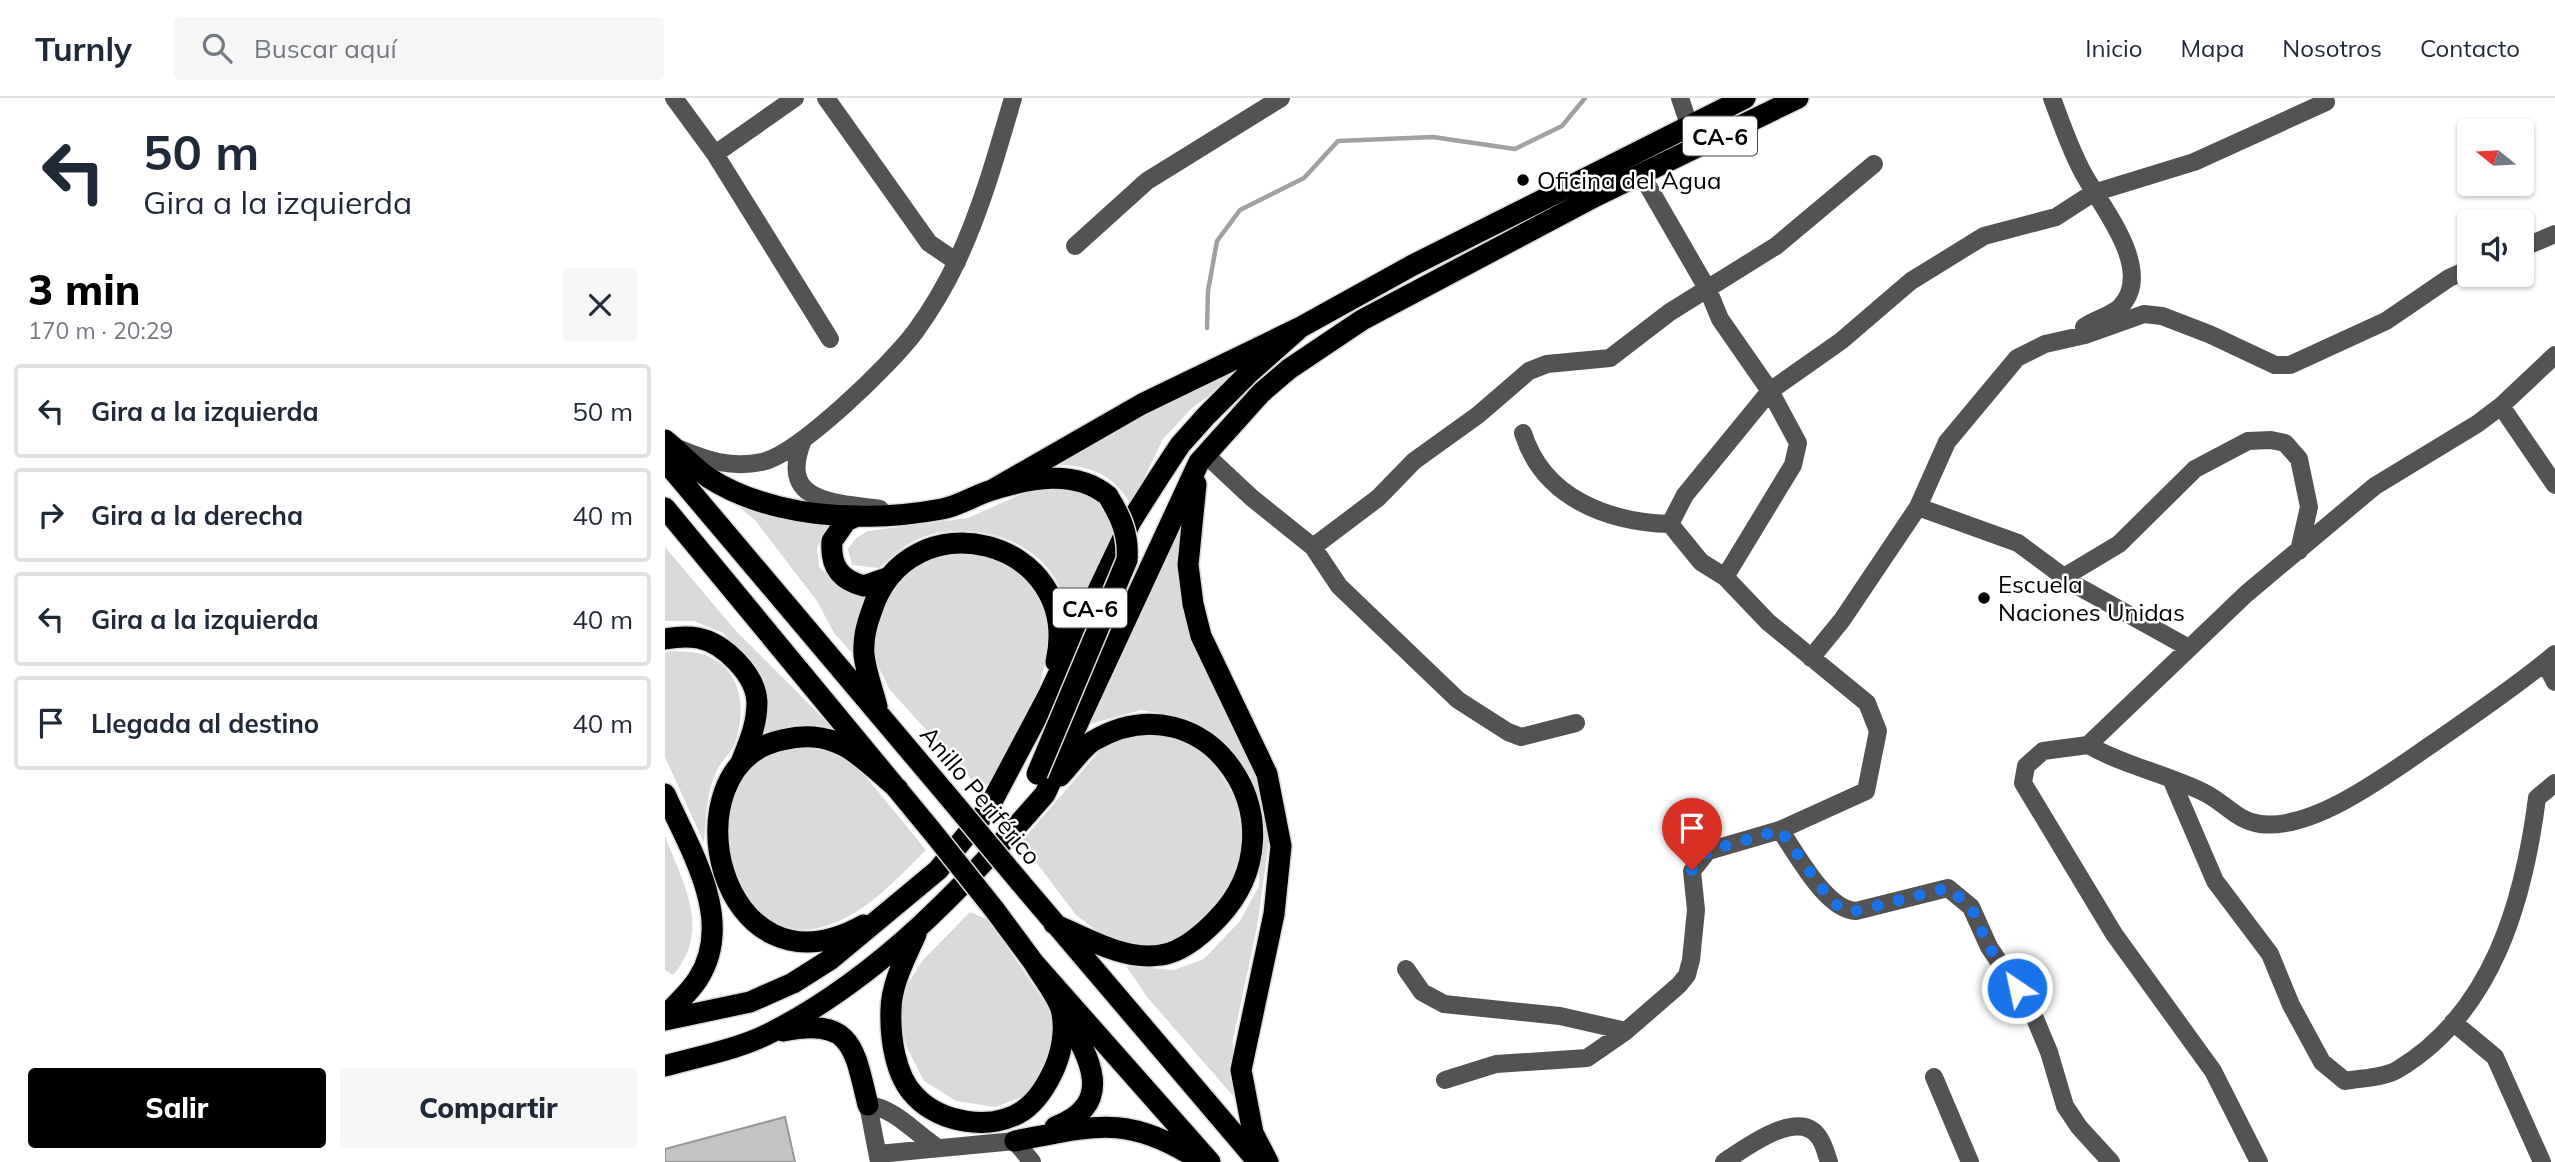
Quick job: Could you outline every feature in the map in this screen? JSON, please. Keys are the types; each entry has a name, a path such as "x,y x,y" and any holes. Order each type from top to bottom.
{"highway":[{"name":"CA-6","path":"665,1018 750,1002 793,983 831,959 938,870 988,809 1048,696 1131,521 1180,445 1248,374 1301,327 1413,265 1745,98"},
{"name":"CA-6","path":"1041,784 1203,459 1261,393 1289,369 1362,320 1641,174 1798,98"},
{"path":"992,490 1142,404 1301,327"},
{"path":"668,449 709,478 750,497 804,512 857,516 944,508 992,490 1048,478 1072,479 1093,484 1108,496 1125,528 1129,544 1128,560 1041,784 1010,835 919,928 844,990 771,1034"},
{"name":"Anillo Periférico","path":"668,449 880,716 1258,1162"},
{"path":"1203,459 1188,565 1193,604 1201,636 1267,774 1281,846 1274,914 1241,1070 1253,1133 1268,1162"},
{"path":"665,508 898,789 1034,963 1210,1162"},
{"path":"857,516 837,530 831,554 834,566 841,576 864,586 887,578 925,550 964,542 985,544 1009,553 1029,567 1055,608 1061,638 1048,696"},
{"path":"880,716 864,654 865,637 874,601 887,578"},
{"path":"665,639 699,638 720,647 746,672 757,699 756,727 740,765 719,803 716,831 732,894 748,918 775,938 818,940 861,927 898,902"},
{"path":"1041,784 1091,743 1137,724 1162,726 1201,741 1221,755 1239,776 1254,827 1253,852 1234,902 1201,936 1162,956 1124,953 1054,924"},
{"path":"740,765 751,752 777,741 809,734 844,746 898,789"},
{"path":"665,793 709,895 711,925 708,953 699,977 665,1018"},
{"path":"919,928 901,967 890,1008 893,1045 902,1076 914,1096 934,1110 952,1119 971,1122 1008,1117 1024,1110 1046,1087 1061,1052 1061,1009"},
{"path":"1015,1141 1074,1119 1085,1109 1091,1093 1092,1063 1034,963"},
{"path":"665,1066 771,1034 827,1028 843,1037 855,1051 868,1105"},
{"path":"1015,1141 1100,1125 1121,1126 1171,1142 1202,1162"}],"street":[{"path":"674,98 715,154 830,339"},
{"path":"715,154 795,98"},
{"path":"826,98 929,243 957,262"},
{"path":"668,449 727,465 765,461 803,440 845,405 914,333 957,262 980,208 1013,98"},
{"path":"1075,246 1147,181 1281,98"},
{"path":"1680,98 1689,125"},
{"path":"2052,98 2093,194 2121,233 2130,262 2131,284 2123,304 2067,339"},
{"path":"1669,524 1685,495 1770,391 1841,341 1912,281 1984,236 2056,216 2093,194 2194,162 2326,102"},
{"path":"1313,547 1378,498 1414,461 1478,415 1529,371 1546,364 1610,358 1670,312 1776,246 1874,164"},
{"path":"1641,174 1708,290 1720,319 1770,391 1794,433 1798,451 1793,465 1725,577"},
{"path":"2534,243 2555,234"},
{"path":"1811,659 1842,620 1918,507 1947,442 1988,389 2017,358 2045,344 2144,314 2162,316 2209,334 2275,365 2290,365 2386,321 2457,274"},
{"path":"2259,1162 2213,1071 2113,934 2023,783 2026,766 2043,751 2088,745 2246,594 2375,486 2427,457 2501,405 2555,355"},
{"path":"2501,405 2555,485"},
{"path":"1445,1080 1496,1064 1587,1058 1626,1031 1687,975 1696,910 1692,870 1708,851 1780,830 1865,791 1878,730 1867,704 1768,622 1725,577 1701,562 1669,524 1610,515 1586,507 1563,492 1539,469 1523,433"},
{"path":"803,440 797,456 796,473 801,487 812,496 901,513"},
{"path":"2064,578 2119,544 2195,469 2248,442 2271,440 2285,443 2299,459 2309,507 2299,551"},
{"path":"1203,459 1313,547 1339,586 1458,700 1508,732 1521,737 1576,723"},
{"path":"1918,507 2018,544 2064,578 2189,648"},
{"path":"2088,745 2109,757 2206,793 2239,817 2261,824 2299,819 2365,791 2513,690 2550,658 2555,682"},
{"path":"2172,781 2215,881 2270,954 2291,1005 2322,1062 2345,1081 2395,1071 2425,1049 2463,1012 2501,950 2520,892 2537,798 2555,783"},
{"path":"1780,830 1839,908 1856,911 1948,888 1971,907 1989,947 2031,1009 2049,1052 2065,1106 2079,1127 2111,1162"},
{"path":"1406,969 1422,992 1444,1004 1560,1016 1626,1031"},
{"path":"2453,1022 2495,1057 2542,1162"},
{"path":"1934,1077 1970,1162"},
{"path":"938,1148 881,1106 868,1105 879,1158 938,1148 1015,1141 1032,1162"},
{"path":"1724,1162 1775,1130 1794,1128 1806,1128 1818,1135 1829,1162"},
{"path":"917,1162 938,1148"}],"shaded area":[{"path":"1240,367 1232,379 1192,408 1163,439 1131,505 1114,483 1094,471 1070,465 1042,465"},
{"path":"1046,483 1098,494 1119,525 1068,640 1064,599 1049,569 1019,545 1000,537 981,532 941,532 911,543 879,568 852,565 848,549 856,538 868,531 968,518"},
{"path":"712,484 777,511 829,526 817,548 819,567 845,590 874,592 855,625 854,655 834,633 817,601 755,520"},
{"path":"1179,526 1180,568 1270,808 1268,848 1257,927 1233,1040 1233,1096 1148,998 1126,966 1174,970 1204,959 1240,921 1259,886 1260,807 1247,773 1227,744 1188,719 1141,710 1090,724"},
{"path":"665,547 736,631 839,734 798,726 779,729 759,739 755,672 737,647 723,633 694,621 665,621"},
{"path":"941,552 988,555 1014,566 1035,587 1049,623 1050,645 1037,695 991,782 979,788 890,690 876,662 873,623 899,578"},
{"path":"665,652 698,653 715,660 726,668 738,690 741,716 739,730 735,743 717,770 711,787 704,843 665,757"},
{"path":"1164,731 1210,756 1236,800 1243,843 1238,876 1223,904 1176,941 1154,946 1130,946 1102,935 1076,915 1021,842 1101,749 1125,736"},
{"path":"805,747 834,753 858,767 926,850 881,893 857,911 829,925 795,929 767,916 745,892 732,861 727,826 733,793 749,766 778,749"},
{"path":"665,836 686,889 692,924 691,941 685,958 673,975 665,970"},
{"path":"970,912 989,920 1048,1007 1057,1040 1045,1072 1025,1096 995,1107 956,1101 924,1081 907,1048 899,1018 906,986 923,960"}],"building":[{"path":"785,1117 795,1162 665,1162 665,1149"}],"waterway":[{"path":"1207,328 1208,291 1217,241 1240,210 1304,178 1338,141 1433,137 1515,149 1562,126 1585,98"}],"place":[{"name":"Oficina del Agua","path":"1523,180"},
{"name":"Escuela Naciones Unidas","path":"1984,598"}],"route":[{"path":"1692,870 1708,851 1780,830 1832,902 1846,911 1856,911 1948,888 1971,907 1989,947 2017,988"}]}
